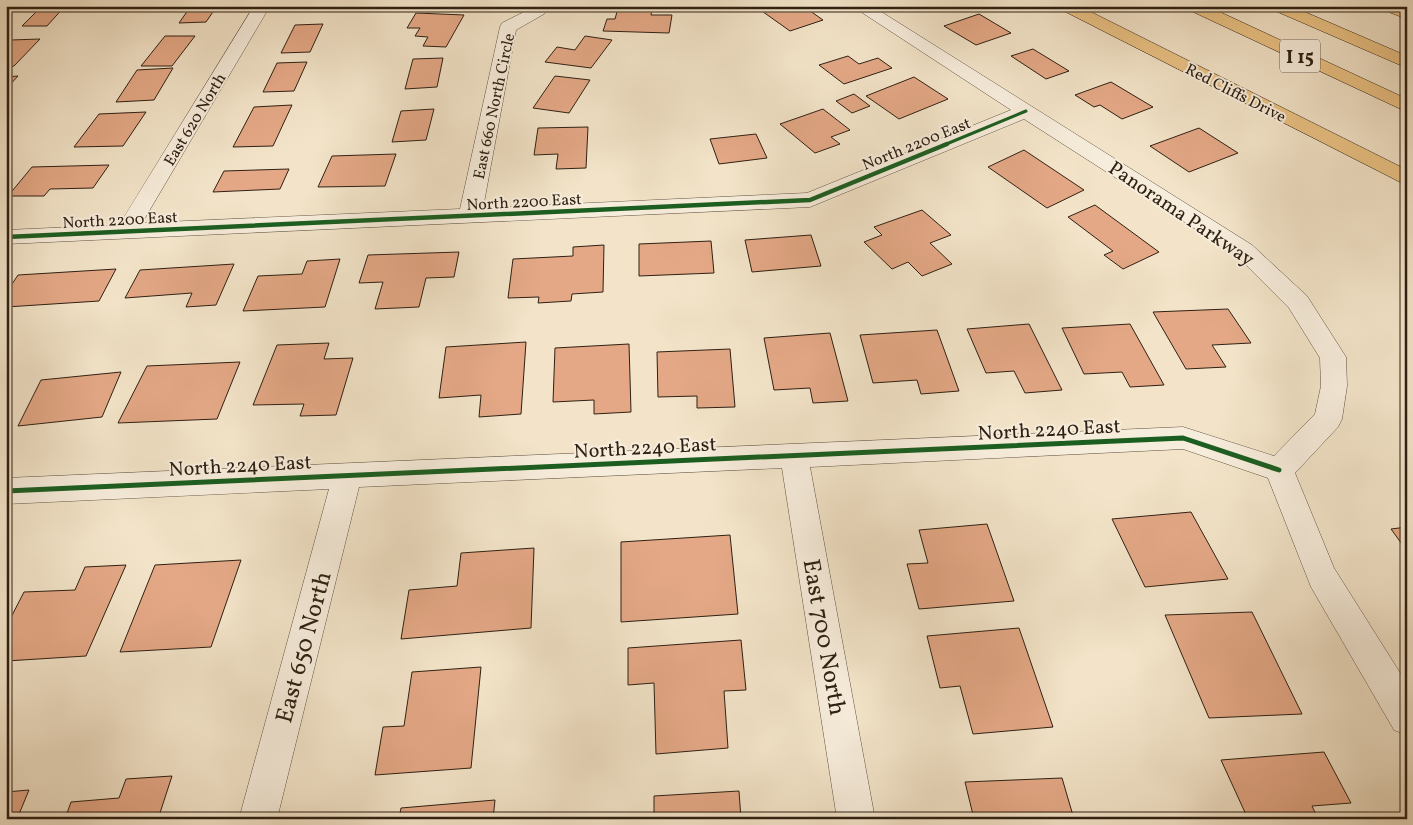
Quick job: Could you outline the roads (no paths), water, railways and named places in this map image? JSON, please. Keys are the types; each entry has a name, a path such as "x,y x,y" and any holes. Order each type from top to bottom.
{"main road":[{"name":"Red Cliffs Drive","path":"1066,6 1407,178"},
{"name":"I 15","path":"1193,6 1407,106"},
{"name":"I 15","path":"1277,6 1407,63"},
{"path":"1387,6 1407,14"}],"street":[{"name":"East 620 North","path":"126,232 262,6"},
{"name":"Panorama Parkway","path":"860,6 1244,250 1298,302 1332,357 1334,386 1328,419 1279,470"},
{"name":"East 660 North Circle","path":"470,216 508,27 538,12"},
{"name":"North 2200 East","path":"6,237 810,200 1026,111"},
{"name":"North 2240 East","path":"6,491 1183,438 1279,470"},
{"name":"East 700 North","path":"794,455 856,819"},
{"path":"1279,470 1322,577 1407,717"},
{"name":"East 650 North","path":"258,819 347,475"}]}
